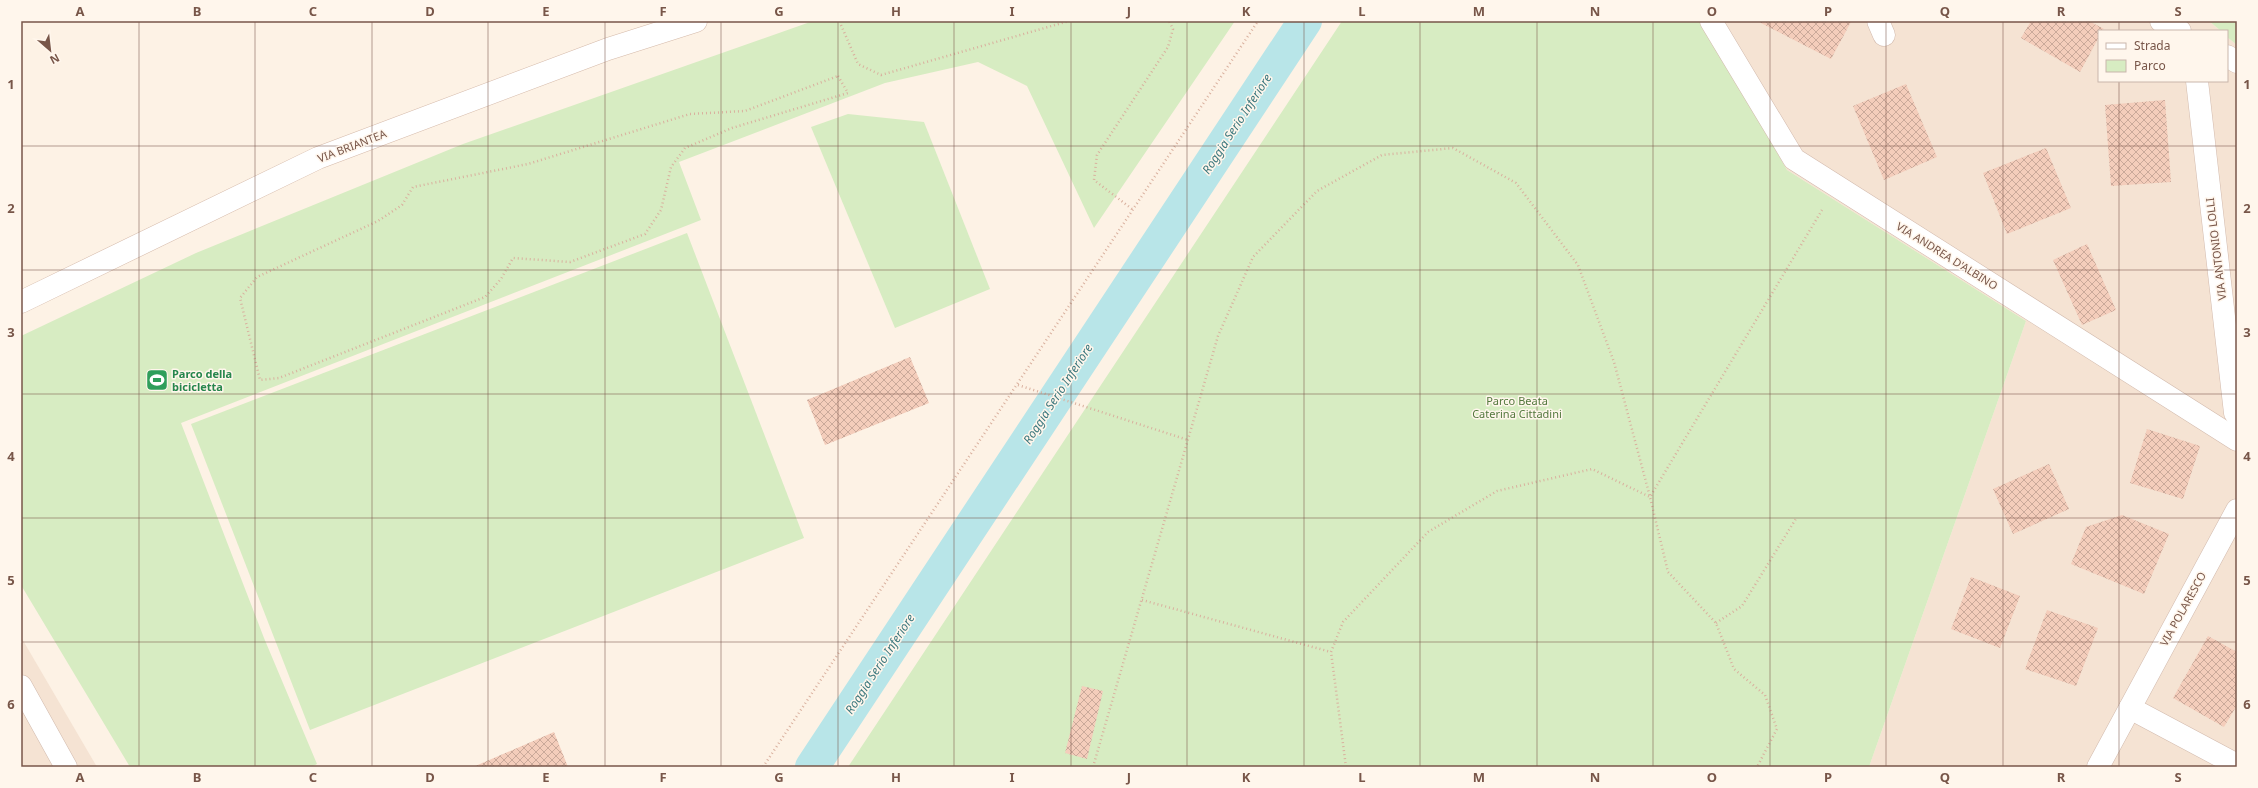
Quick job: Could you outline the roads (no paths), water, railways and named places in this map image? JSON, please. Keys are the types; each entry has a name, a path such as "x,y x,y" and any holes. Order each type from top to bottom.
{"street":[{"name":"VIA BRIANTEA","path":"21,302 318,158 608,49 696,21"},
{"name":"VIA ANDREA D'ALBINO","path":"1711,21 1794,159 2237,440"},
{"path":"2161,21 2178,30"},
{"path":"2228,57 2237,62"},
{"name":"VIA ANTONIO LOLLI","path":"2197,82 2235,413 2237,416"},
{"name":"VIA POLARESCO","path":"2098,767 2237,510"},
{"path":"21,686 66,767"},
{"path":"2130,708 2237,765"}],"waterway":[{"name":"Roggia Serio Inferiore","path":"812,767 1305,21"}],"place":[{"name":"Parco della bicicletta","path":"157,380"}],"park label":[{"name":"Parco Beata Caterina Cittadini","path":"1517,407"}]}
